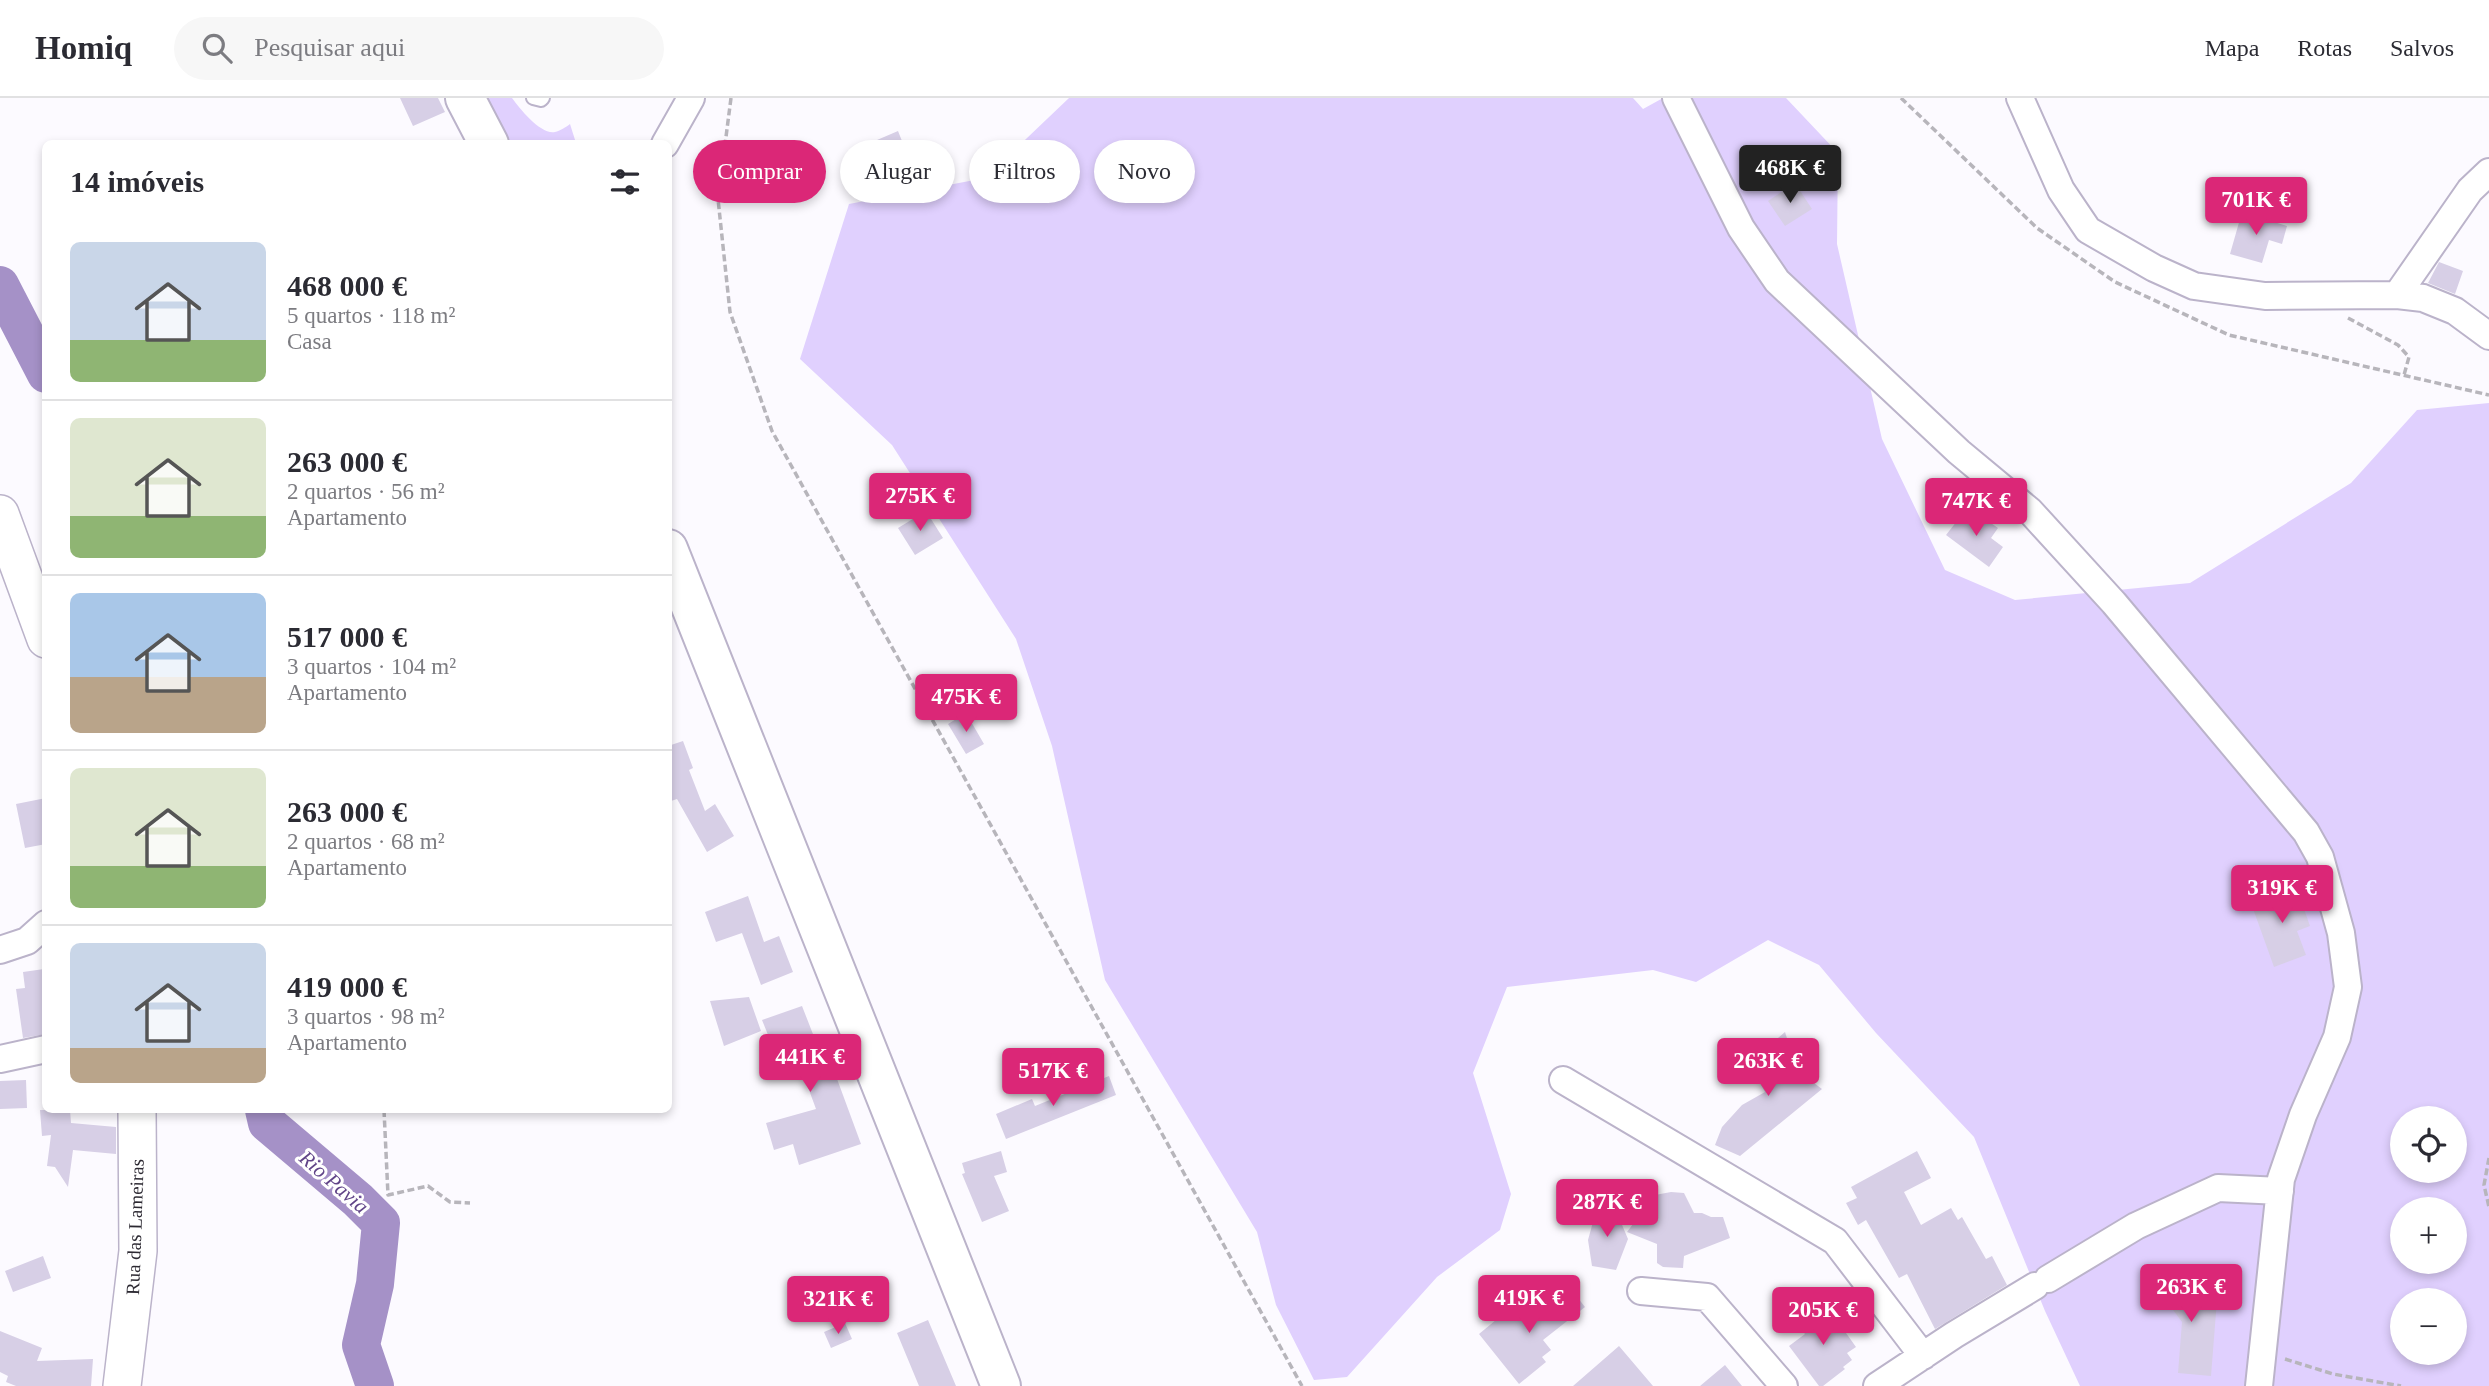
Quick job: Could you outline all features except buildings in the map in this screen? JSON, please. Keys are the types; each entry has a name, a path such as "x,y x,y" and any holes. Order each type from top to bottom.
{"main road":[{"path":"466,98 487,140"},
{"path":"672,559 1001,1386"}],"street":[{"path":"667,140 691,98"},
{"path":"1676,98 1741,229 1777,281 1959,452 2030,511 2113,603 2297,821 2320,858 2341,933 2348,987 2337,1037 2303,1115 2281,1180 2259,1386"},
{"path":"2020,98 2061,190 2088,230 2154,268 2194,286 2264,296 2397,295 2423,298 2455,311 2489,337"},
{"path":"2397,295 2470,190 2489,172"},
{"path":"0,514 42,628"},
{"path":"0,950 27,941 42,928"},
{"path":"0,1059 42,1050"},
{"path":"1563,1080 1835,1241 1923,1356"},
{"name":"Rua das Lameiras","path":"122,1386 138,1251 137,1113"},
{"path":"1879,1386 1954,1335 2136,1226 2218,1188 2280,1191"},
{"path":"1642,1291 1707,1297 1784,1386"}],"lane":[{"path":"533,98 543,98"}],"path":[{"path":"731,98 718,199 730,312 772,431 1302,1386"},
{"path":"2319,296 2355,324 2398,345 2409,357 2404,375"},
{"path":"384,1113 388,1195 428,1186 450,1202 470,1203"},
{"path":"2489,1158 2484,1185 2489,1207"},
{"path":"2263,1352 2333,1374 2400,1386"}],"shaded area":[{"path":"479,98 512,98 531,120 544,130 555,132 570,124 575,140 500,140"},
{"path":"1069,98 1633,98 1643,109 1663,98 1786,98 1838,153 1837,244 1882,439 1945,570 2015,600 2190,583 2351,483 2417,410 2489,403 2489,1386 2080,1386 2045,1311 1974,1137 1876,1033 1819,965 1768,940 1696,982 1653,970 1507,987 1473,1073 1511,1194 1500,1230 1437,1277 1347,1377 1314,1380 1276,1305 1257,1232 1105,980 1052,746 1016,639 892,445 800,359 849,204 955,203 955,184 969,181 969,203 1080,203 1080,140 1025,140"}],"waterway":[{"name":"Rio Pavia","path":"0,285 42,366"},
{"name":"Rio Pavia","path":"265,1113 267,1123 358,1200 381,1223 375,1284 361,1345 375,1386"}]}
